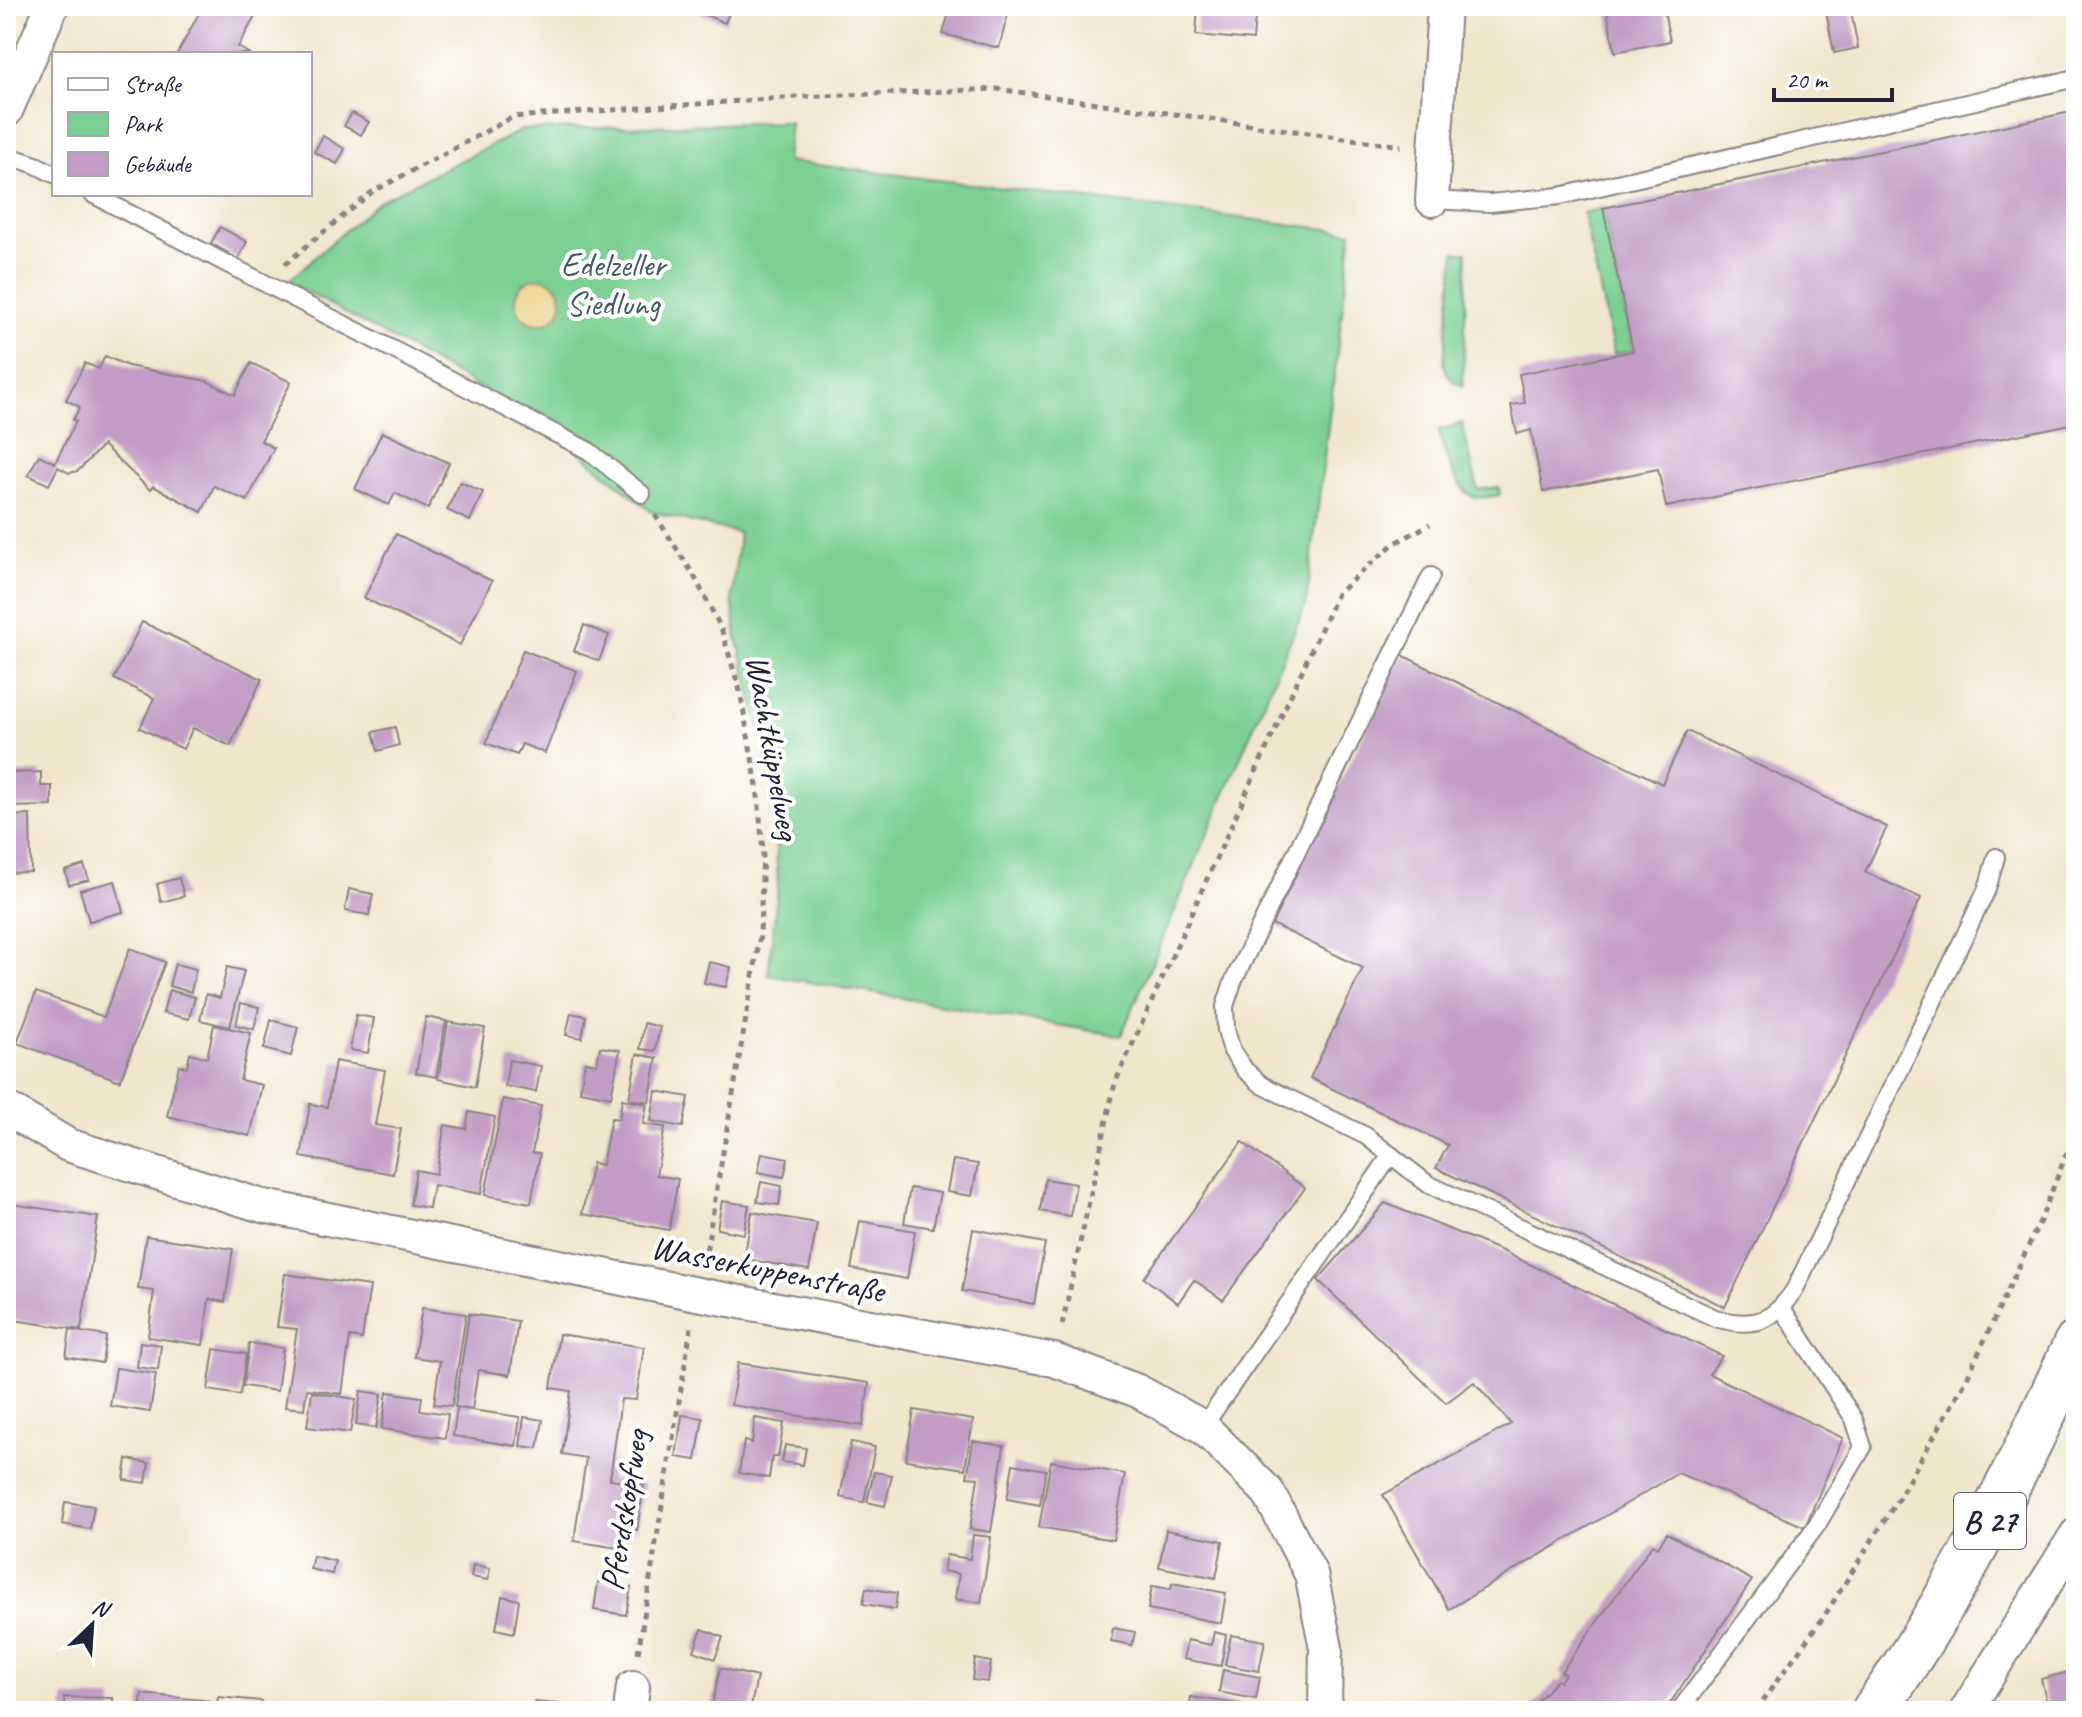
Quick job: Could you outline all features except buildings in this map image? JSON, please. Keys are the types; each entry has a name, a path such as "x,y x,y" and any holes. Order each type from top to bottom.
{"highway":[{"name":"B 27","path":"1882,1701 1948,1598 2004,1497 2076,1344"}],"street":[{"path":"6,111 52,6"},
{"path":"1432,200 1444,6"},
{"name":"Wasserkuppenstraße","path":"6,1108 68,1145 259,1205 697,1294 1054,1360 1138,1391 1203,1427 1268,1492 1311,1574 1326,1648 1325,1711"},
{"path":"1966,1711 2076,1535"}],"lane":[{"path":"1432,200 1490,203 1560,196 2076,78"},
{"path":"6,155 52,173"},
{"path":"96,196 589,451 642,494"},
{"path":"1431,576 1233,982 1225,1006 1232,1051 1245,1070 1262,1085 1366,1136 1428,1184 1715,1318 1738,1324 1762,1321 1782,1308 1795,1289 1987,889 1996,857"},
{"path":"1203,1427 1391,1155"},
{"path":"1679,1711 1817,1525 1863,1447 1854,1419 1782,1308"}],"path":[{"path":"262,282 372,192 513,117 797,97 997,89 1434,151"},
{"name":"Wachtküppelweg","path":"642,494 693,574 721,628 742,705 757,786 763,851 760,936 703,1271"},
{"path":"1061,1330 1115,1083 1337,594 1392,545 1430,524"},
{"path":"1755,1711 1823,1618 1898,1499 1965,1382 2041,1219 2076,1129"},
{"name":"Pferdskopfweg","path":"632,1699 692,1322"}],"green space":[{"name":"Edelzeller Siedlung","path":"790,122 786,161 1352,232 1306,604 1121,1036 768,975 778,885 772,776 737,638 732,598 739,533 652,512 545,424 288,281 379,201 522,130"},
{"path":"1603,208 1633,351 1614,354 1583,213"},
{"path":"1455,252 1467,252 1463,386 1450,378 1444,363"},
{"path":"1462,423 1478,490 1499,487 1500,495 1475,497 1468,494 1456,478 1439,430"}],"sand":[{"path":"539,278 555,285 562,301 555,317 539,324 523,317 516,301 523,285"}]}
